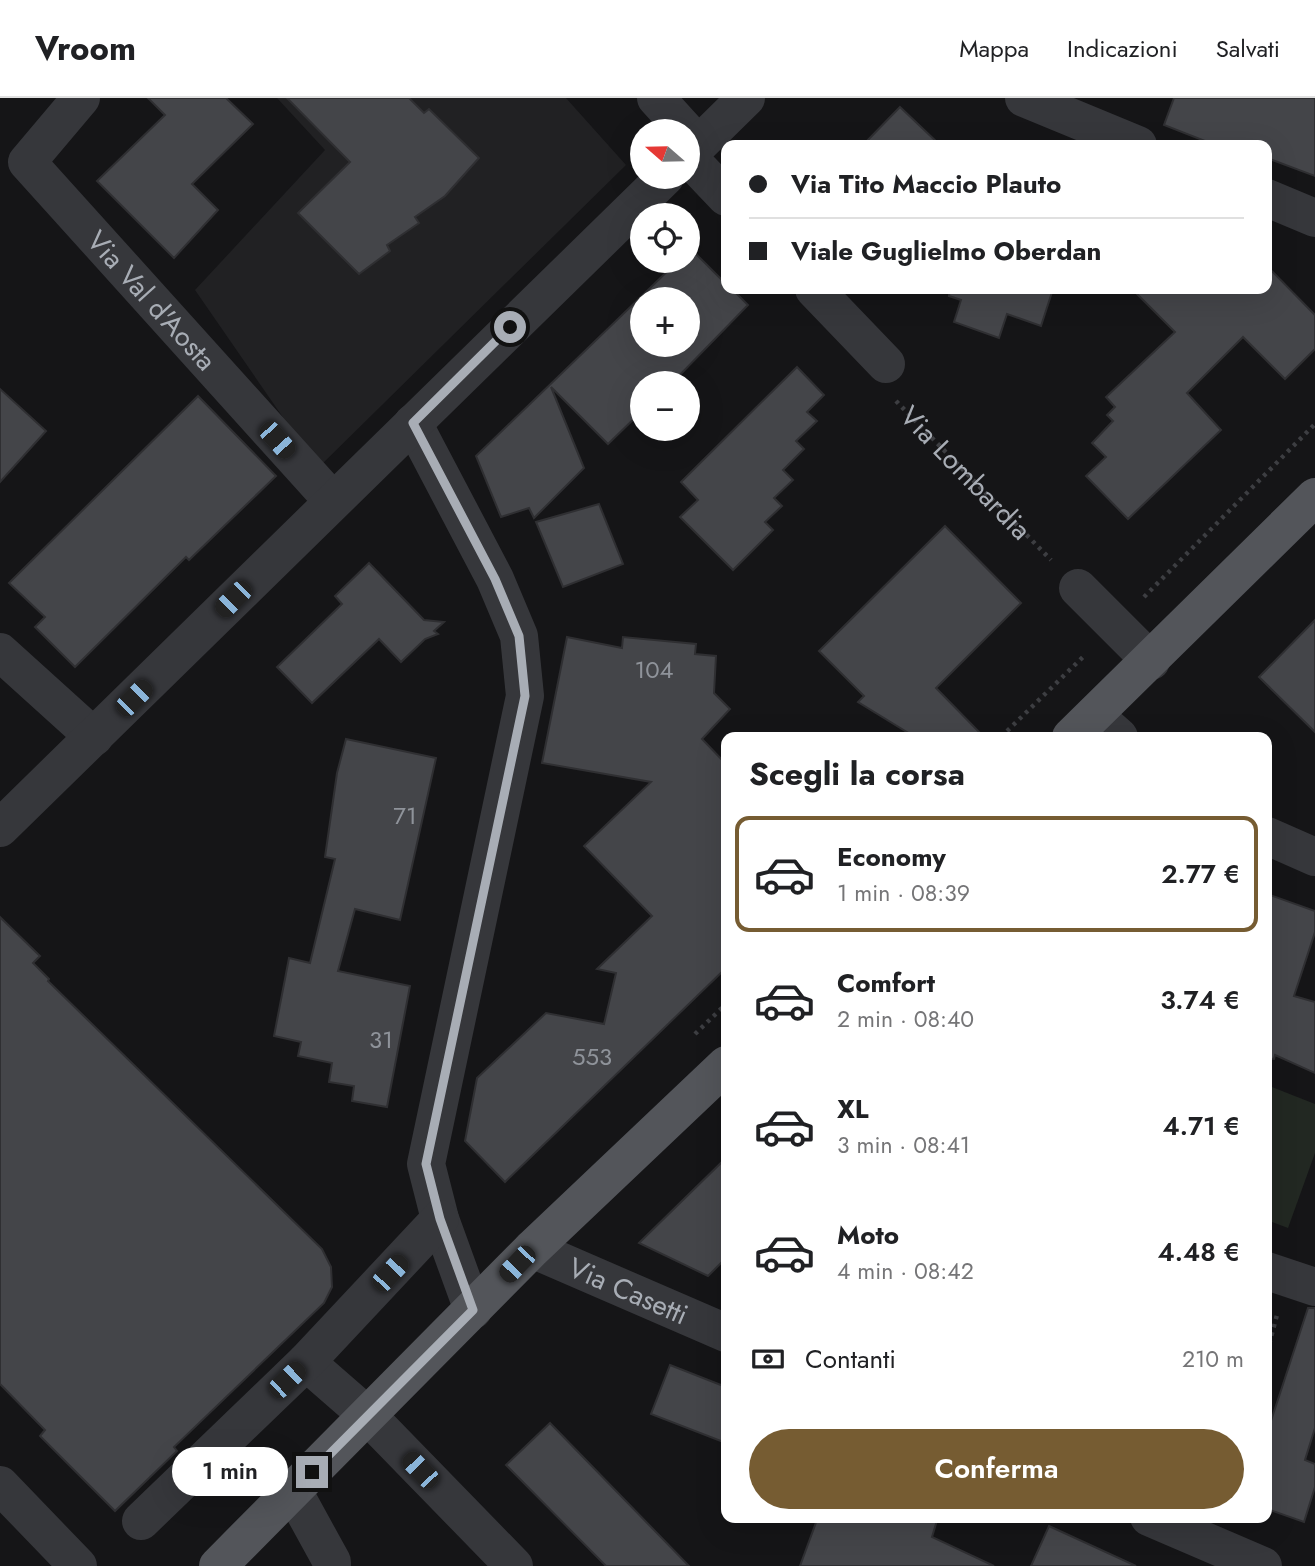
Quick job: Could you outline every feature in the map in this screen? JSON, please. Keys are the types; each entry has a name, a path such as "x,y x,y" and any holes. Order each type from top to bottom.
{"main road":[{"path":"1095,729 1151,661 1315,497"},
{"path":"218,1566 532,1249 721,1070"}],"street":[{"name":"Via Val d'Aosta","path":"81,98 27,162 332,500"},
{"path":"656,98 672,119"},
{"path":"700,136 746,98"},
{"path":"1024,98 1126,140"},
{"path":"700,159 721,190"},
{"path":"0,828 332,500 653,189"},
{"path":"1272,200 1315,218"},
{"path":"819,294 886,364"},
{"path":"413,423 495,579 519,636 525,696 426,1164 440,1219 473,1310"},
{"path":"1078,588 1151,661"},
{"path":"0,652 94,737"},
{"path":"1272,838 1315,857"},
{"path":"141,1521 306,1362 440,1219"},
{"name":"Via Casetti","path":"532,1249 721,1331"},
{"path":"1272,1273 1315,1287"},
{"path":"306,1362 368,1416 514,1566"},
{"path":"0,1485 78,1566"},
{"path":"293,1490 332,1562 331,1566"},
{"path":"1163,1523 1263,1566"}],"path":[{"name":"Via Lombardia","path":"886,364 891,397 1078,588"},
{"path":"1006,732 1315,425"}],"shaded area":[{"path":"277,98 566,98 626,165 318,468 195,290 325,150"},
{"path":"1272,1087 1315,1104 1315,1153 1288,1228 1272,1222"}],"building":[{"path":"148,98 226,98 253,124 192,184 218,210 174,258 97,181 165,115"},
{"path":"287,98 409,98 424,113 429,109 479,158 445,196 415,217 419,223 387,245 390,251 359,274 298,213 350,162"},
{"path":"1174,98 1315,98 1315,176 1272,160 1272,140 1202,140 1164,125"},
{"path":"900,107 935,140 868,140"},
{"path":"700,258 721,279 721,294 737,294 748,305 700,354 700,287 651,287 666,273 700,273"},
{"path":"1272,271 1315,315 1315,349 1285,379 1243,337 1187,393 1221,430 1128,519 1086,476 1106,457 1092,443 1113,421 1107,415 1115,407 1106,397 1175,332 1137,294 1272,294"},
{"path":"1051,294 1041,326 1007,314 999,338 954,322 961,300 949,296"},
{"path":"630,307 630,357 697,357 684,371 630,371 630,423 608,444 551,387 584,468 534,518 529,508 501,517 476,456"},
{"path":"797,367 824,395 807,412 817,421 796,441 804,449 783,470 793,480 774,498 782,506 765,522 773,530 733,570 680,517 698,500 681,482"},
{"path":"0,389 46,431 0,482"},
{"path":"198,396 276,476 189,560 186,557 75,667 35,627 45,617 9,583"},
{"path":"599,504 623,564 563,587 536,522"},
{"path":"945,526 1021,603 936,688 979,732 907,732 858,702 864,696 819,651"},
{"path":"369,563 424,620 444,622 434,631 438,634 425,639 401,662 379,639 312,703 277,667 342,604 335,596"},
{"path":"1315,620 1315,732 1259,677"},
{"path":"567,637 622,648 623,637 696,644 695,654 716,656 714,693 730,709 702,739 721,759 721,973 505,1182 465,1141 477,1078 546,1013 604,1024 616,973 597,969 652,916 584,846 651,782 542,763"},
{"path":"346,739 436,758 400,920 355,909 338,971 410,986 387,1107 352,1101 354,1086 329,1082 332,1063 298,1056 301,1042 274,1036 289,958 310,963 335,859 325,857 337,773"},
{"path":"1272,896 1315,911 1315,932 1294,996 1315,1002 1315,1073 1275,1055 1274,1059"},
{"path":"0,917 40,956 33,963 48,981 322,1249 331,1267 332,1287 324,1303 174,1447 177,1451 115,1511 40,1436 45,1430 0,1384"},
{"path":"721,1163 721,1263 708,1276 639,1243"},
{"path":"1308,1308 1315,1308 1315,1428 1305,1460 1315,1464 1315,1487 1304,1522 1272,1511 1272,1418"},
{"path":"670,1365 721,1385 721,1441 651,1414"},
{"path":"550,1423 689,1566 606,1566 506,1465"},
{"path":"816,1523 936,1523 932,1537 994,1566 800,1566"},
{"path":"1049,1526 1136,1566 1031,1566"}],"route":[{"path":"312,1472 473,1310 440,1219 426,1164 525,696 519,636 495,579 413,423 510,327"}]}
